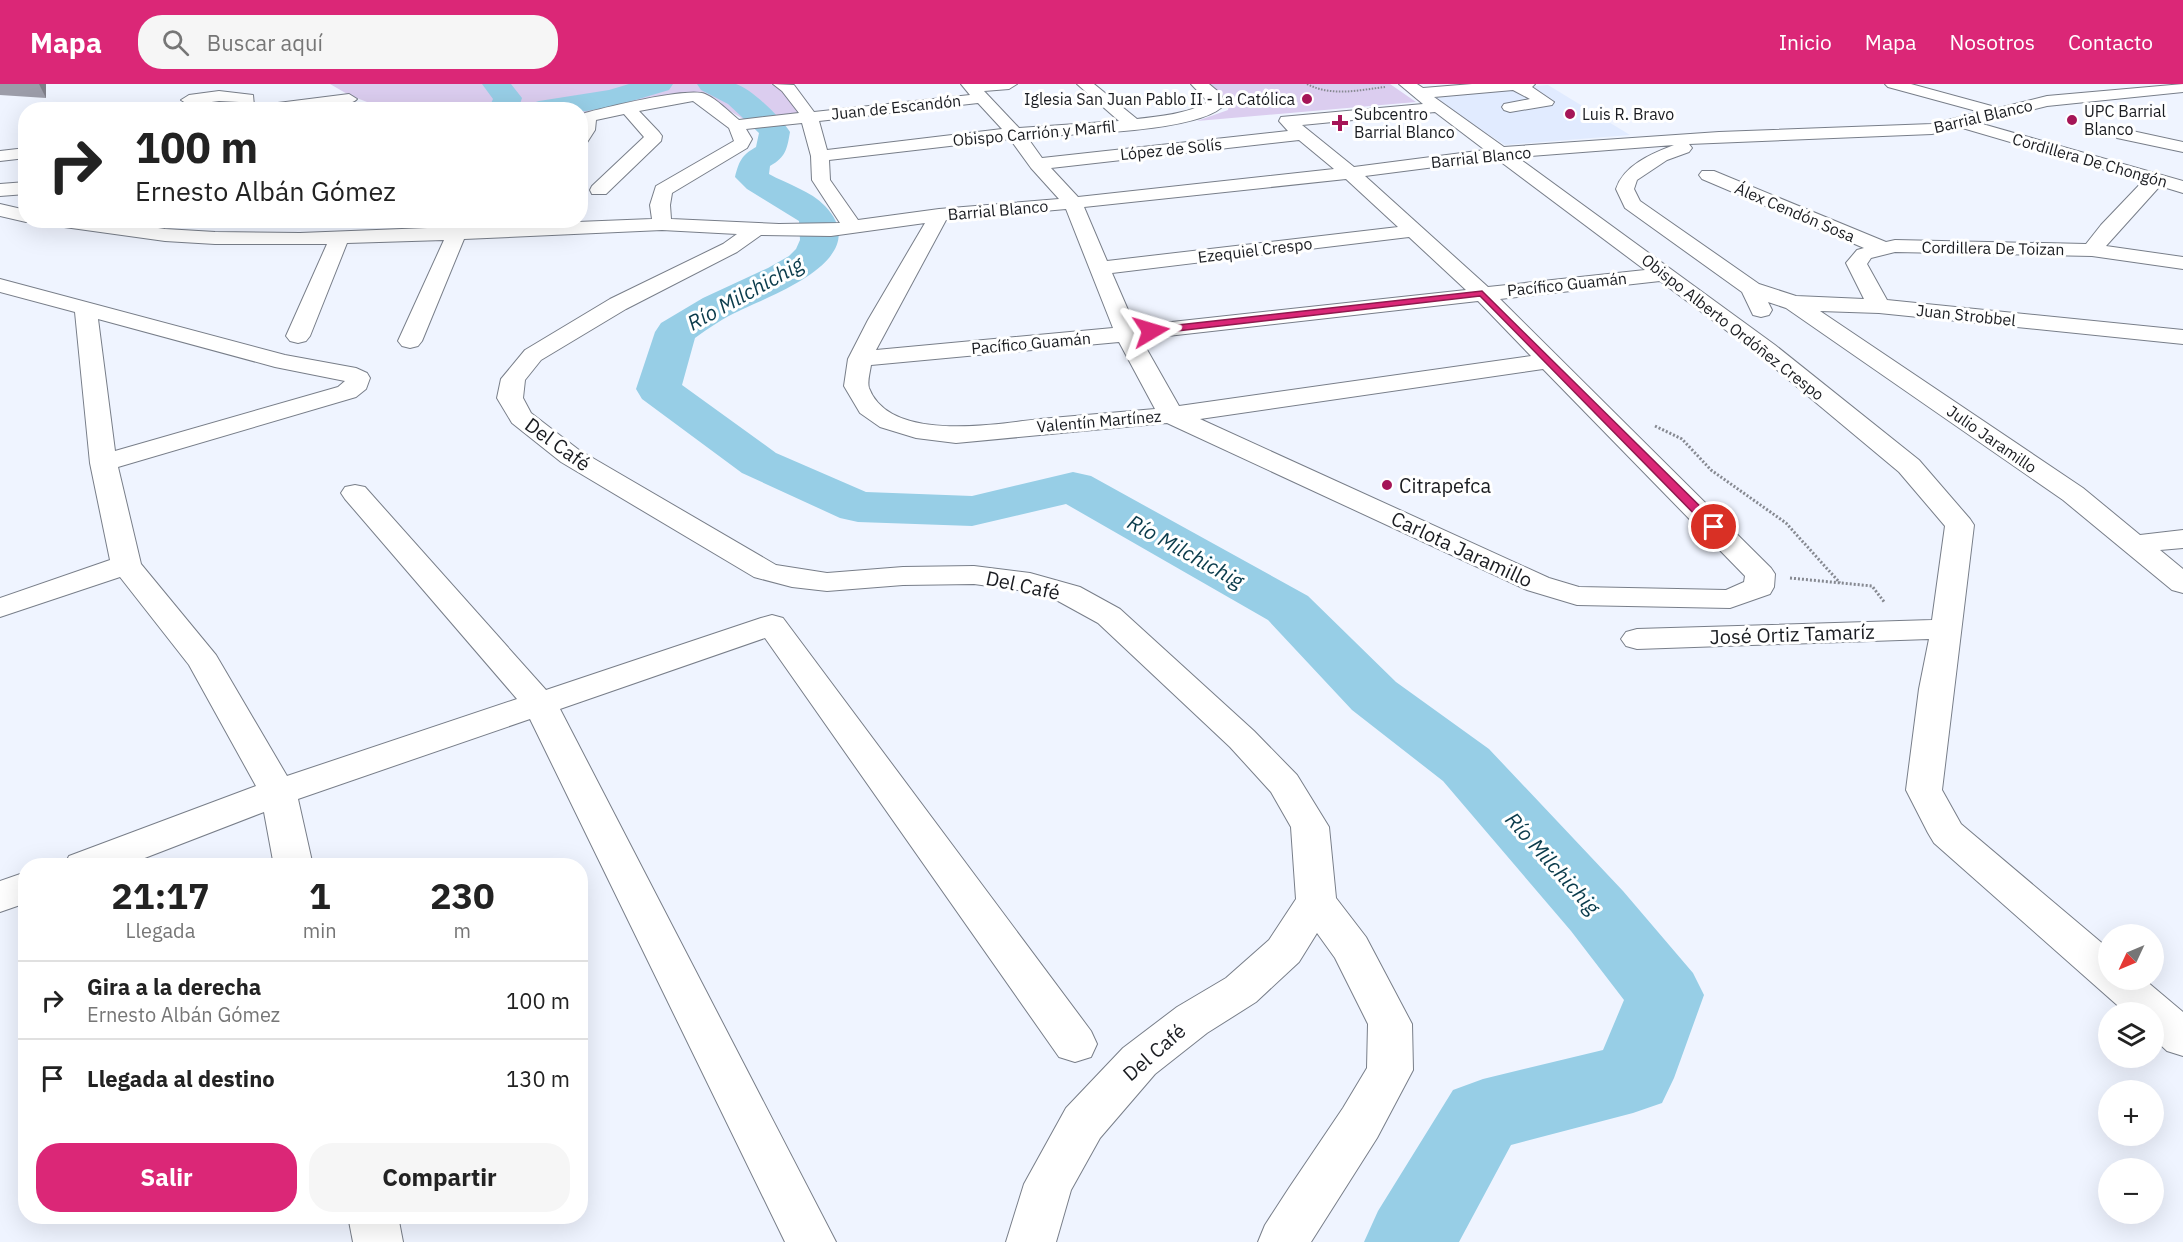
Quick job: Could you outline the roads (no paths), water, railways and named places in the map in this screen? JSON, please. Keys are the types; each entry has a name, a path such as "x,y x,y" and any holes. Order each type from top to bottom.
{"street":[{"path":"781,84 788,88 820,156 821,180 825,189 853,228"},
{"name":"Juan de Escandón","path":"743,124 1009,84"},
{"path":"1085,84 1133,124"},
{"name":"Obispo Carrión y Marfil","path":"820,156 1015,133 1179,118 1212,110 1217,104 1215,97 1199,84"},
{"path":"1893,84 1999,112"},
{"path":"1413,88 1522,85 1546,102 1510,107"},
{"name":"Barrial Blanco","path":"588,228 662,224 831,230 939,215 1350,173 1499,153 1719,137 1932,129 2047,101 2183,87"},
{"name":"Obispo Alberto Ordóñez Crespo","path":"1413,88 1666,273 1767,350 1910,466 1960,525 1947,629 1935,689 1924,790 1947,833 2098,964"},
{"path":"975,90 1015,133 1037,164 1073,203 1127,334 1171,415"},
{"path":"2108,95 2162,106"},
{"path":"189,100 238,96 247,98 247,102"},
{"path":"588,128 627,108 682,96 698,97 743,124 741,144 663,190 641,191"},
{"path":"324,102 349,99"},
{"path":"1441,107 1287,121 1350,173 1482,293 1547,361"},
{"path":"590,189 652,141 653,136 627,108"},
{"name":"Cordillera De Chongón","path":"1962,123 2183,187"},
{"name":"López de Solís","path":"1037,164 1304,134"},
{"name":"Cordillera De Chongón","path":"2122,134 2183,147"},
{"path":"1719,137 1661,156 1640,167 1629,177 1625,189 1632,204 1751,289 1762,312 1767,350"},
{"path":"0,156 18,154"},
{"name":"Álex Cendón Sosa","path":"1708,175 1882,248"},
{"path":"2091,250 2108,229 2156,180"},
{"path":"0,190 18,189"},
{"path":"590,189 620,191"},
{"path":"662,224 660,205 663,190"},
{"path":"0,201 18,205"},
{"path":"0,210 18,214"},
{"name":"Valentín Martínez","path":"939,215 879,320 861,359 856,386 869,408 888,422 916,430 956,435 1171,415 1547,361"},
{"name":"Barrial Blanco","path":"114,228 205,238 455,234 579,228"},
{"name":"Del Café","path":"768,229 618,304 533,355 513,379 510,398 521,418 570,456 765,571 792,578 827,582 903,576 974,575 1019,580 1069,594 1109,616 1242,739 1284,784 1310,827 1316,901 1284,951 1241,990 1192,1020 1139,1061 1083,1123 1048,1184 1031,1242"},
{"name":"Ezequiel Crespo","path":"1098,268 1412,231"},
{"path":"410,341 453,244 455,234"},
{"path":"298,336 340,237"},
{"name":"Cordillera De Toizan","path":"1878,306 1856,263 1864,254 1895,246 2091,250 2183,263"},
{"name":"Pacífico Guamán","path":"861,359 1127,334 1666,273"},
{"path":"0,285 282,362 347,373 358,378 357,384 347,392 103,463"},
{"name":"Juan Strobbel","path":"1751,289 1794,303 1878,306 2183,337"},
{"name":"Julio Jaramillo","path":"1794,303 2073,494 2183,584"},
{"path":"86,308 103,463 126,565 204,662 278,792 292,858"},
{"name":"Carlota Jaramillo","path":"1171,415 1538,584 1577,596 1730,600 1759,587 1760,574 1547,361"},
{"path":"355,493 540,704 811,1242"},
{"path":"2134,544 2183,540"},
{"path":"0,608 126,565"},
{"path":"104,858 278,792 772,625 1075,1044"},
{"name":"José Ortiz Tamaríz","path":"1637,639 1947,629"},
{"path":"0,897 18,890"},
{"path":"1283,1242 1306,1203 1360,1124 1390,1070 1390,1024 1351,948 1316,901"},
{"path":"2128,990 2141,1002"},
{"path":"2164,1022 2183,1038"},
{"path":"375,1224 378,1242"}],"waterway":[{"name":"Río Milchichig","path":"496,84 508,98 506,102"},
{"name":"Río Milchichig","path":"588,102 612,98 659,84"},
{"name":"Río Milchichig","path":"711,84 730,92 753,110 775,132 771,152 755,161 752,177 813,214 819,230 818,240 815,249 803,264 769,283 717,306 676,332 658,389 759,463 858,507 972,511 1073,487 1288,608 1374,696 1466,765 1597,911 1665,995 1633,1078 1483,1116 1410,1242"}],"place":[{"name":"Iglesia San Juan Pablo II - La Católica","path":"1307,99"},
{"name":"Luis R. Bravo","path":"1570,114"},
{"name":"UPC Barrial Blanco","path":"2072,120"},
{"name":"Subcentro Barrial Blanco","path":"1340,123"},
{"name":"Citrapefca","path":"1387,485"}]}
